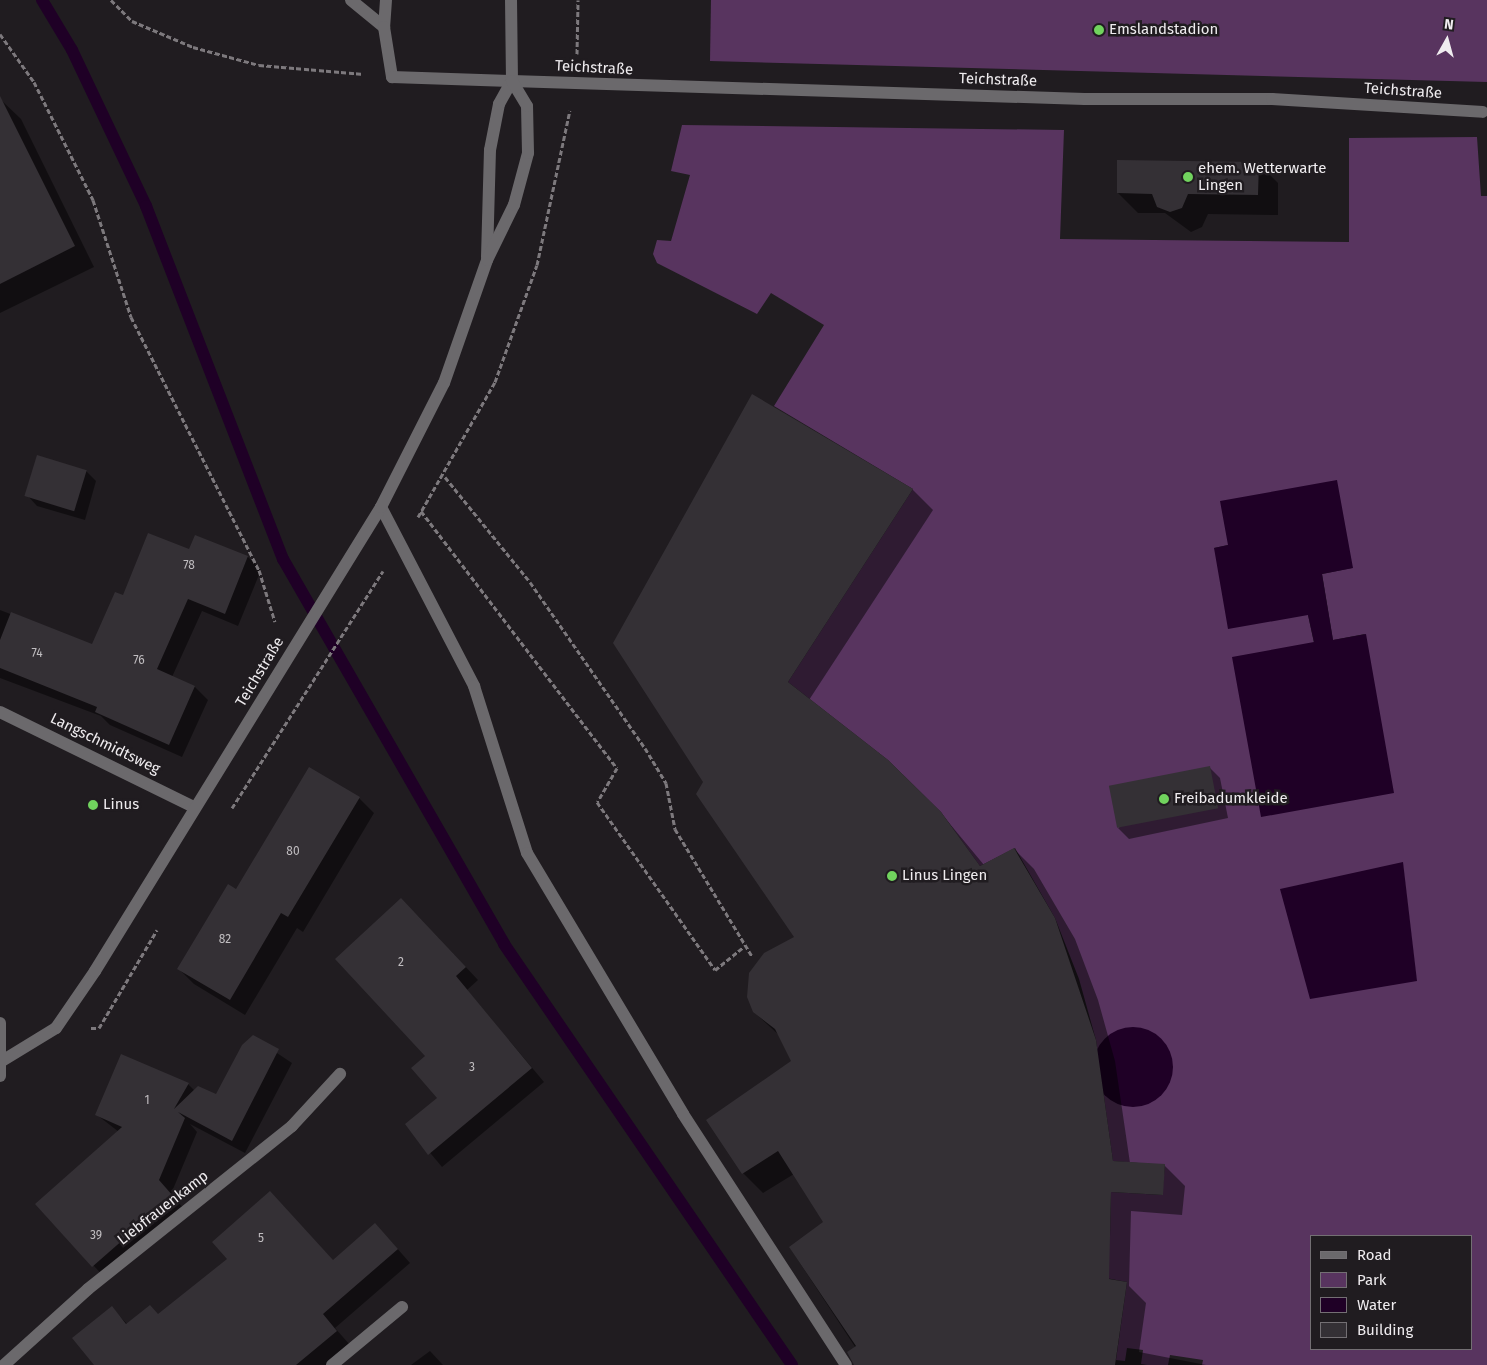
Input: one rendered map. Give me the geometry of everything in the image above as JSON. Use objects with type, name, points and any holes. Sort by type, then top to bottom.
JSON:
[{"type":"street","points":[[351,0],[384,27]]},
{"type":"street","points":[[386,0],[384,27],[392,77],[512,81]]},
{"type":"street","name":"Teichstraße","points":[[487,260],[490,150],[499,104],[512,81],[512,0]]},
{"type":"street","name":"Teichstraße","points":[[512,81],[1085,99],[1272,99],[1483,112]]},
{"type":"street","name":"Teichstraße","points":[[2,1061],[56,1028],[95,971],[286,656],[300,638],[381,507],[444,384],[487,260],[514,205],[528,153],[528,106],[512,81]]},
{"type":"street","points":[[381,507],[474,686],[527,853],[683,1114],[846,1365]]},
{"type":"street","name":"Langschmidtsweg","points":[[0,712],[194,807]]},
{"type":"street","points":[[0,1023],[2,1061],[0,1076]]},
{"type":"street","name":"Liebfrauenkamp","points":[[4,1365],[88,1289],[292,1126],[340,1074]]},
{"type":"street","points":[[332,1365],[402,1307]]},
{"type":"path","points":[[111,0],[132,21],[193,47],[259,65],[392,77]]},
{"type":"path","points":[[0,34],[34,82],[93,200],[131,317],[258,570],[286,656]]},
{"type":"path","points":[[445,476],[530,582],[645,748],[666,783],[676,829],[752,956]]},
{"type":"path","points":[[421,511],[617,768],[597,802],[714,970],[745,946]]},
{"type":"green space","name":"Emslandstadion","points":[[711,0],[1487,0],[1487,82],[710,61]]},
{"type":"green space","points":[[682,125],[1064,130],[1060,239],[1349,242],[1349,138],[1477,137],[1481,196],[1487,196],[1487,1365],[1202,1365],[1203,1360],[1170,1355],[1168,1365],[1147,1365],[1141,1364],[1143,1350],[1127,1348],[1125,1361],[1116,1360],[1127,1282],[1090,1275],[1091,1236],[1110,1237],[1111,1192],[1162,1195],[1165,1165],[1113,1161],[1096,1040],[1079,979],[1055,918],[1015,848],[980,866],[941,812],[888,760],[788,682],[913,489],[774,406],[824,325],[771,293],[757,314],[657,263],[653,254],[657,240],[671,241],[690,175],[671,171]],"holes":[[[1228,545],[1352,568],[1322,574],[1333,640],[1365,634],[1261,816],[1314,643],[1308,615],[1214,548]]]},
{"type":"water","points":[[1337,480],[1353,568],[1322,574],[1333,640],[1366,634],[1394,793],[1261,817],[1232,657],[1314,642],[1308,615],[1228,629],[1214,548],[1228,545],[1220,501]]},
{"type":"water","points":[[1403,862],[1417,981],[1310,999],[1280,889]]},
{"type":"water","points":[[1133,1027],[1148,1030],[1161,1039],[1170,1052],[1173,1067],[1170,1082],[1161,1095],[1148,1104],[1133,1107],[1118,1104],[1105,1095],[1096,1082],[1093,1067],[1096,1052],[1105,1039],[1118,1030]]},
{"type":"building","points":[[0,96],[75,246],[0,284]]},
{"type":"building","name":"ehem. Wetterwarte Lingen","points":[[1117,160],[1259,162],[1258,195],[1188,194],[1182,208],[1170,212],[1157,207],[1152,194],[1117,193]]},
{"type":"building","name":"Linus Lingen","points":[[752,394],[913,489],[788,682],[888,760],[941,812],[980,866],[1014,848],[1055,918],[1096,1040],[1113,1161],[1165,1164],[1163,1195],[1111,1192],[1109,1279],[1127,1282],[1115,1365],[854,1365],[847,1352],[856,1346],[789,1247],[823,1222],[778,1151],[742,1174],[706,1120],[791,1061],[775,1029],[753,1012],[747,997],[749,973],[764,953],[794,937],[696,794],[703,782],[613,643]]},
{"type":"building","points":[[37,455],[87,470],[74,511],[24,496]]},
{"type":"building","points":[[148,533],[189,549],[195,535],[248,556],[225,614],[188,599],[157,669],[195,686],[169,745],[95,712],[97,707],[0,668],[0,640],[11,612],[92,644],[115,592],[123,595]]},
{"type":"building","name":"Freibadumkleide","points":[[1210,766],[1218,808],[1117,828],[1109,786]]},
{"type":"building","points":[[309,767],[360,797],[288,917],[281,913],[230,1000],[177,969],[228,884],[236,889]]},
{"type":"building","points":[[401,898],[466,967],[456,976],[532,1068],[428,1155],[405,1124],[437,1098],[411,1068],[425,1056],[335,959]]},
{"type":"building","points":[[253,1035],[279,1049],[232,1141],[178,1112],[185,1118],[159,1180],[173,1196],[92,1267],[35,1204],[122,1127],[95,1115],[121,1054],[189,1083],[174,1109],[198,1086],[216,1094],[242,1045]]},
{"type":"building","points":[[270,1191],[333,1260],[375,1223],[398,1249],[323,1314],[337,1331],[296,1365],[94,1365],[72,1338],[112,1306],[126,1324],[150,1305],[158,1314],[227,1259],[212,1242]]},
{"type":"waterway","points":[[42,0],[72,50],[146,206],[283,559],[504,944],[792,1365]]},
{"type":"place","name":"Emslandstadion","points":[[1099,30]]},
{"type":"place","name":"ehem. Wetterwarte Lingen","points":[[1188,177]]},
{"type":"place","name":"Freibadumkleide","points":[[1164,799]]},
{"type":"place","name":"Linus","points":[[93,805]]},
{"type":"place","name":"Linus Lingen","points":[[892,876]]}]
